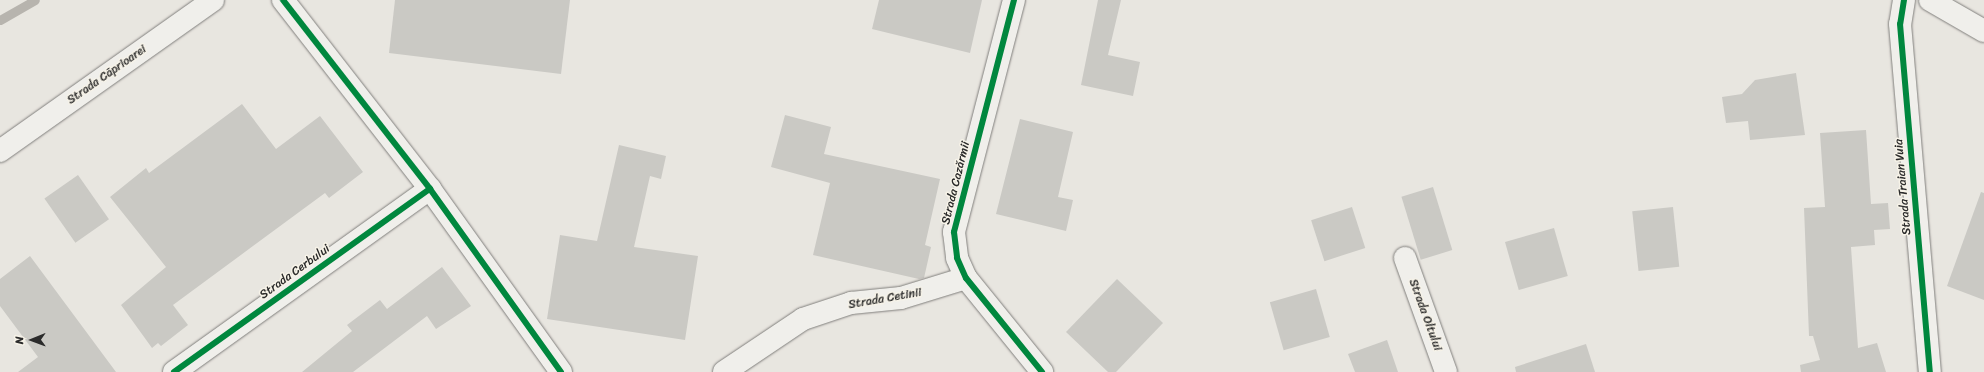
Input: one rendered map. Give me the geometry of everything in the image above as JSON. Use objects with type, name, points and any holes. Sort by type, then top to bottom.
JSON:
[{"type":"street","name":"Strada Căprioarei","points":[[0,151],[213,0]]},
{"type":"street","points":[[283,0],[430,190],[561,372]]},
{"type":"street","name":"Strada Cazărmii","points":[[1014,0],[954,232],[957,258],[966,278],[1042,372]]},
{"type":"street","name":"Strada Traian Vuia","points":[[1904,0],[1900,24],[1930,372]]},
{"type":"street","points":[[1930,0],[1984,31]]},
{"type":"street","name":"Strada Cerbului","points":[[174,372],[430,190]]},
{"type":"street","name":"Strada Oltului","points":[[1405,258],[1446,372]]},
{"type":"street","name":"Strada Cetinii","points":[[724,372],[803,319],[851,303],[901,298],[934,290],[966,278]]},
{"type":"building","points":[[395,0],[570,0],[561,74],[389,53]]},
{"type":"building","points":[[879,0],[982,0],[970,53],[872,29]]},
{"type":"building","points":[[1098,0],[1121,0],[1108,55],[1140,62],[1133,96],[1081,85]]},
{"type":"building","points":[[1796,73],[1805,135],[1750,140],[1748,121],[1726,123],[1722,97],[1742,94],[1755,80]]},
{"type":"building","points":[[242,104],[276,149],[320,116],[363,172],[329,198],[325,193],[173,305],[188,325],[161,346],[158,343],[152,348],[121,305],[166,267],[110,197],[146,168],[149,173]]},
{"type":"building","points":[[785,115],[831,127],[824,154],[940,179],[925,245],[931,247],[924,278],[919,279],[813,255],[830,183],[771,167]]},
{"type":"building","points":[[1020,119],[1073,132],[1058,197],[1073,200],[1066,231],[996,214]]},
{"type":"building","points":[[1866,130],[1871,204],[1888,203],[1890,229],[1874,230],[1875,245],[1851,247],[1858,348],[1877,343],[1886,372],[1801,372],[1800,365],[1820,360],[1813,336],[1809,336],[1804,208],[1825,207],[1820,133]]},
{"type":"building","points":[[619,145],[666,156],[661,179],[650,176],[634,247],[698,256],[685,340],[547,319],[560,235],[597,241]]},
{"type":"building","points":[[78,175],[109,219],[75,243],[44,199]]},
{"type":"building","points":[[1433,187],[1452,250],[1421,260],[1401,197]]},
{"type":"building","points":[[1981,192],[1984,193],[1984,300],[1947,286]]},
{"type":"building","points":[[1352,207],[1365,248],[1324,261],[1311,220]]},
{"type":"building","points":[[1673,207],[1679,267],[1638,271],[1632,211]]},
{"type":"building","points":[[1554,228],[1568,276],[1519,290],[1505,242]]},
{"type":"building","points":[[30,256],[116,372],[18,372],[38,357],[0,306],[0,279]]},
{"type":"building","points":[[442,267],[471,306],[436,329],[427,316],[353,372],[302,372],[352,331],[347,325],[380,300],[387,309]]},
{"type":"building","points":[[1117,279],[1163,323],[1116,372],[1108,372],[1066,332]]},
{"type":"building","points":[[1316,289],[1330,337],[1284,350],[1270,302]]},
{"type":"building","points":[[1387,340],[1398,372],[1355,372],[1348,354]]},
{"type":"building","points":[[1586,344],[1595,372],[1516,372],[1515,367]]},
{"type":"waterway","points":[[0,20],[35,0]]},
{"type":"cycle path","points":[[283,0],[430,189],[561,372]]},
{"type":"cycle path","points":[[1014,0],[954,232],[957,258],[966,278],[1042,372]]},
{"type":"cycle path","points":[[1904,0],[1900,24],[1930,372]]},
{"type":"cycle path","points":[[174,372],[430,189]]}]
